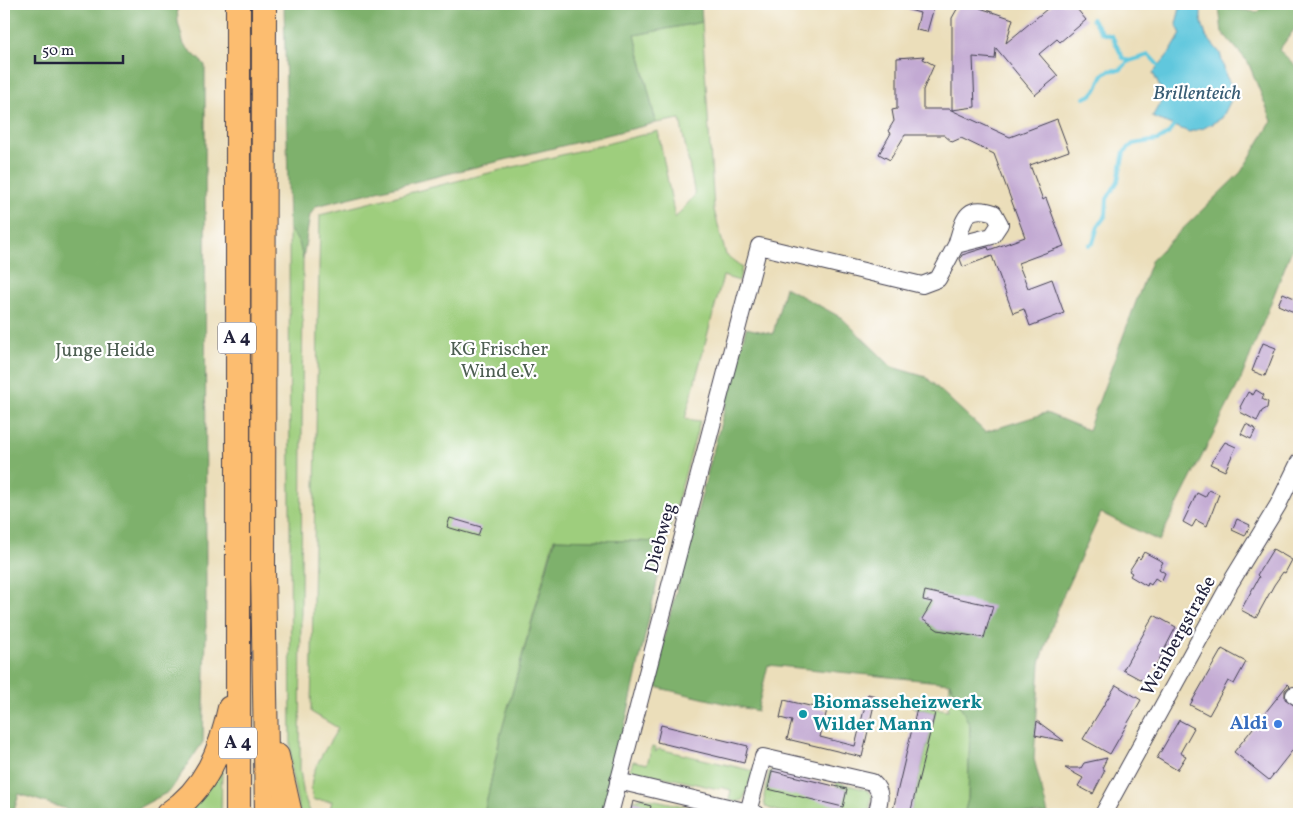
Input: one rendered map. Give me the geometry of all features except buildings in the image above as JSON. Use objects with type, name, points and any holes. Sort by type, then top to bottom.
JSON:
[{"type":"highway","name":"A 4","points":[[238,4],[238,814]]},
{"type":"highway","name":"A 4","points":[[264,4],[263,570],[266,690],[266,814]]},
{"type":"highway","points":[[168,814],[197,790],[208,773],[228,718],[238,672]]},
{"type":"highway","points":[[266,690],[282,784],[290,814]]},
{"type":"street","name":"Diebweg","points":[[610,814],[750,306],[751,274],[759,246],[922,285],[938,279],[956,245]]},
{"type":"street","name":"Weinbergstraße","points":[[1104,814],[1231,582],[1292,478],[1299,462]]},
{"type":"street","points":[[618,781],[753,813],[763,757],[872,782],[878,788],[880,798],[876,814]]},
{"type":"green space","name":"Junge Heide","points":[[4,4],[177,4],[178,22],[184,45],[205,65],[206,637],[203,742],[170,791],[127,814],[82,814],[19,794],[13,814],[4,814]]},
{"type":"green space","points":[[284,4],[701,4],[702,22],[635,35],[656,123],[316,206],[310,215],[303,259],[299,242],[289,229]]},
{"type":"green space","points":[[1266,4],[1299,4],[1299,23],[1279,50],[1299,69],[1299,239],[1290,254],[1241,379],[1159,541],[1101,513],[1061,600],[1040,663],[1034,759],[1048,814],[964,814],[968,799],[970,726],[950,683],[768,665],[757,711],[651,686],[746,328],[773,334],[785,287],[842,318],[892,367],[926,377],[985,432],[1046,413],[1088,430],[1152,259],[1241,172],[1272,121],[1248,62],[1222,32],[1219,7],[1257,12]]},
{"type":"green space","name":"KG Frischer Wind e.V.","points":[[702,22],[714,210],[726,255],[742,267],[739,281],[723,276],[685,419],[700,421],[666,542],[554,539],[501,733],[484,814],[329,814],[332,801],[313,800],[311,790],[318,762],[338,728],[311,712],[320,215],[658,131],[675,218],[695,195],[680,119],[656,123],[635,35]]},
{"type":"green space","points":[[289,229],[299,242],[303,259],[300,770],[304,796],[311,814],[300,814],[291,771]]},
{"type":"green space","points":[[555,539],[666,542],[605,814],[484,814],[501,733]]},
{"type":"green space","points":[[950,683],[970,726],[968,799],[964,814],[910,814],[935,713],[913,707],[915,697],[932,699],[931,708],[948,710]]},
{"type":"green space","points":[[652,747],[656,748],[655,752],[659,749],[754,771],[743,800],[737,802],[729,800],[731,790],[720,787],[719,789],[646,773],[644,780],[632,776],[630,770],[633,761],[647,764]]},
{"type":"green space","points":[[222,762],[221,814],[180,814]]},
{"type":"green space","points":[[775,768],[779,769],[778,773],[772,771],[768,789],[847,789],[836,786],[837,782],[867,790],[872,795],[869,814],[799,814],[773,810],[765,806],[764,796],[769,772]]},
{"type":"green space","points":[[642,797],[697,809],[695,814],[653,814],[654,807],[633,801]]},
{"type":"water","name":"Brillenteich","points":[[1181,4],[1201,4],[1201,19],[1206,36],[1220,53],[1226,76],[1231,85],[1231,100],[1222,118],[1204,128],[1189,132],[1152,117],[1164,96],[1153,73],[1171,51],[1181,34],[1176,24]]},
{"type":"waterway","points":[[1092,19],[1102,33],[1112,36],[1123,58],[1129,61],[1149,55],[1159,66]]},
{"type":"waterway","points":[[1084,98],[1096,90],[1105,72],[1120,70],[1129,61]]},
{"type":"waterway","points":[[1089,245],[1093,243],[1098,226],[1106,215],[1107,199],[1118,181],[1124,152],[1133,144],[1158,140],[1168,134],[1174,126]]},
{"type":"place","name":"Biomasseheizwerk Wilder Mann","points":[[803,714]]},
{"type":"place","name":"Aldi","points":[[1278,724]]}]
